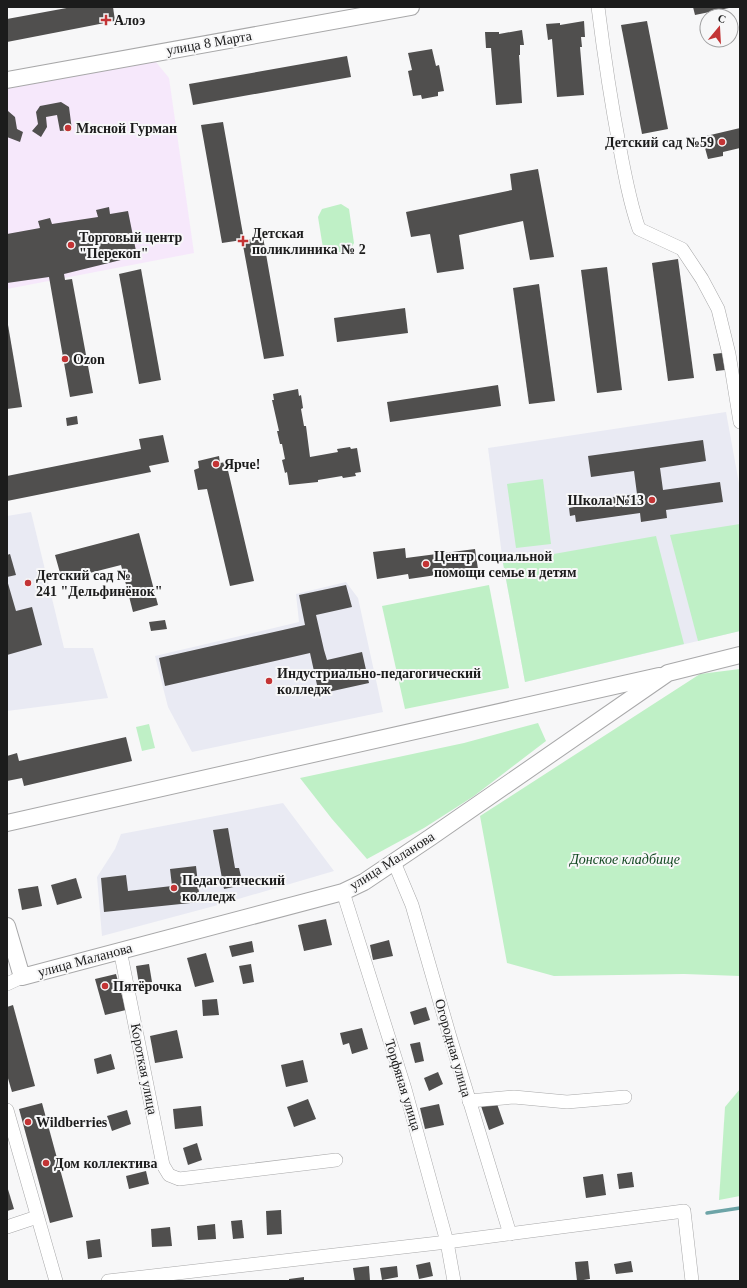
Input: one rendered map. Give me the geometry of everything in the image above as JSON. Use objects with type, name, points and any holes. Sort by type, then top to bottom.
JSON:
[{"type":"street","name":"улица 8 Марта","points":[[7,80],[411,7]]},
{"type":"street","points":[[598,7],[617,134],[630,205],[639,230],[682,249],[702,279],[718,309],[729,354],[740,422]]},
{"type":"street","name":"улица Маланова","points":[[7,823],[668,673],[740,655]]},
{"type":"street","name":"улица Маланова","points":[[7,984],[22,976],[343,892],[364,882],[394,862],[599,723],[668,673]]},
{"type":"street","name":"Огородная улица","points":[[394,862],[412,905],[469,1101],[510,1234]]},
{"type":"street","name":"Торфяная улица","points":[[343,892],[405,1089],[448,1242],[454,1281]]},
{"type":"street","points":[[7,926],[22,976]]},
{"type":"street","name":"Короткая улица","points":[[120,950],[163,1165],[169,1175],[179,1179],[336,1160]]},
{"type":"street","points":[[469,1101],[514,1097],[568,1102],[625,1097]]},
{"type":"street","points":[[7,1110],[56,1281]]},
{"type":"street","points":[[108,1281],[448,1242],[684,1211],[692,1281]]},
{"type":"street","points":[[7,1227],[37,1217]]},
{"type":"shaded area","points":[[151,56],[169,78],[194,253],[7,289],[7,83]]},
{"type":"shaded area","points":[[726,412],[740,489],[740,631],[525,682],[503,563],[488,448]]},
{"type":"shaded area","name":"Детский сад № 241 \"Дельфинёнок\"","points":[[31,512],[64,648],[93,648],[108,698],[7,711],[7,516]]},
{"type":"shaded area","name":"Индустриально-педагогический колледж","points":[[346,582],[358,598],[383,712],[192,752],[168,707],[155,656],[299,622],[296,594]]},
{"type":"shaded area","points":[[283,803],[334,871],[218,905],[102,936],[97,877],[115,849],[121,834]]},
{"type":"green space","points":[[341,204],[349,209],[354,243],[350,251],[330,253],[323,248],[318,217],[322,209]]},
{"type":"green space","points":[[543,479],[551,544],[516,548],[507,484]]},
{"type":"green space","points":[[740,524],[740,631],[698,641],[670,535]]},
{"type":"green space","points":[[656,536],[684,644],[525,682],[503,563]]},
{"type":"green space","points":[[489,585],[509,688],[405,709],[382,606]]},
{"type":"green space","name":"Донское кладбище","points":[[740,669],[740,976],[684,974],[554,976],[507,963],[480,816],[700,674]]},
{"type":"green space","points":[[538,723],[546,741],[474,796],[424,828],[367,859],[332,819],[300,778],[464,743]]},
{"type":"green space","points":[[149,724],[155,748],[142,751],[136,727]]},
{"type":"green space","points":[[740,1089],[740,1196],[719,1200],[725,1107]]},
{"type":"building","points":[[72,7],[113,7],[115,21],[7,42],[7,19]]},
{"type":"building","points":[[693,7],[729,7],[699,8],[699,14],[695,15]]},
{"type":"building","points":[[584,21],[585,37],[581,37],[582,47],[580,47],[584,95],[557,97],[552,39],[548,40],[546,24],[560,23],[560,25]]},
{"type":"building","points":[[647,21],[668,129],[642,134],[621,25]]},
{"type":"building","points":[[522,30],[524,45],[520,45],[519,55],[522,103],[496,105],[491,48],[486,48],[485,32],[499,32],[499,34]]},
{"type":"building","points":[[432,49],[436,66],[439,65],[444,91],[438,92],[438,96],[422,99],[421,95],[413,96],[408,71],[412,70],[408,53]]},
{"type":"building","points":[[347,56],[351,77],[193,105],[189,84]]},
{"type":"building","points":[[61,102],[69,107],[72,130],[60,131],[57,115],[46,117],[47,127],[41,137],[32,131],[38,124],[36,112],[40,106]]},
{"type":"building","points":[[8,111],[15,117],[17,129],[23,132],[20,142],[7,137]]},
{"type":"building","points":[[223,122],[244,240],[263,237],[284,356],[264,359],[242,240],[222,243],[201,125]]},
{"type":"building","name":"Детский сад №59","points":[[740,128],[740,148],[723,152],[723,156],[708,159],[702,137]]},
{"type":"building","points":[[538,169],[554,257],[530,260],[523,221],[459,235],[464,269],[437,273],[430,234],[411,237],[406,212],[512,190],[510,174]]},
{"type":"building","name":"Торговый центр \"Перекоп\"","points":[[109,207],[110,214],[128,211],[137,256],[64,274],[65,280],[72,279],[93,393],[70,397],[49,277],[7,283],[7,234],[40,228],[38,221],[50,218],[52,224],[98,217],[96,210]]},
{"type":"building","points":[[678,259],[694,378],[668,381],[652,263]]},
{"type":"building","points":[[607,267],[622,390],[597,393],[581,270]]},
{"type":"building","points":[[141,269],[161,380],[139,384],[119,274]]},
{"type":"building","points":[[539,284],[555,401],[529,404],[513,288]]},
{"type":"building","points":[[405,308],[408,333],[337,342],[334,318]]},
{"type":"building","points":[[7,319],[22,407],[7,409]]},
{"type":"building","points":[[722,353],[725,370],[716,371],[713,354]]},
{"type":"building","points":[[498,385],[501,406],[390,422],[387,402]]},
{"type":"building","points":[[298,389],[299,396],[301,395],[303,408],[301,409],[304,426],[306,426],[310,457],[338,452],[337,449],[350,447],[351,449],[357,448],[361,472],[355,473],[356,476],[343,478],[342,476],[318,480],[318,482],[289,485],[287,472],[285,473],[282,460],[285,459],[282,444],[280,444],[277,431],[279,431],[272,400],[274,400],[273,394]]},
{"type":"building","points":[[77,416],[78,424],[67,426],[66,418]]},
{"type":"building","points":[[163,435],[169,462],[149,466],[151,472],[7,501],[7,476],[141,449],[139,439]]},
{"type":"building","points":[[703,440],[706,461],[660,468],[663,490],[720,482],[723,502],[666,510],[667,518],[641,522],[640,513],[576,522],[575,515],[570,516],[569,508],[574,507],[574,502],[637,494],[634,471],[591,477],[588,456]]},
{"type":"building","points":[[219,456],[220,463],[226,462],[254,581],[230,586],[207,489],[198,490],[194,470],[199,468],[198,461]]},
{"type":"building","points":[[139,533],[158,605],[133,612],[121,565],[62,580],[55,555]]},
{"type":"building","name":"Центр социальной помощи семье и детям","points":[[405,548],[406,558],[475,549],[478,569],[409,579],[408,574],[377,579],[373,552]]},
{"type":"building","points":[[10,554],[16,575],[7,577],[7,555]]},
{"type":"building","points":[[7,580],[16,611],[32,607],[42,645],[7,655]]},
{"type":"building","points":[[346,585],[352,607],[316,615],[324,650],[327,660],[362,652],[369,683],[319,694],[310,653],[165,686],[159,658],[305,625],[299,595]]},
{"type":"building","points":[[165,620],[167,629],[151,631],[149,622]]},
{"type":"building","points":[[126,737],[132,761],[24,786],[22,778],[7,781],[7,756],[17,753],[19,761]]},
{"type":"building","points":[[228,828],[235,868],[239,868],[243,885],[224,889],[213,830]]},
{"type":"building","name":"Педагогический колледж","points":[[196,866],[200,902],[104,912],[101,878],[126,875],[128,891],[172,886],[170,869]]},
{"type":"building","points":[[76,878],[82,898],[57,905],[51,885]]},
{"type":"building","points":[[38,886],[42,906],[22,910],[18,889]]},
{"type":"building","points":[[326,919],[332,945],[304,951],[298,925]]},
{"type":"building","points":[[389,940],[393,956],[373,960],[370,945]]},
{"type":"building","points":[[252,941],[254,952],[232,957],[229,946]]},
{"type":"building","points":[[206,953],[214,982],[195,987],[187,958]]},
{"type":"building","points":[[149,964],[152,982],[139,984],[136,966]]},
{"type":"building","points":[[251,964],[254,982],[243,984],[239,966]]},
{"type":"building","points":[[116,974],[126,1010],[105,1015],[95,979]]},
{"type":"building","points":[[217,999],[219,1015],[203,1016],[202,1000]]},
{"type":"building","points":[[13,1005],[35,1086],[12,1092],[7,1075],[7,1007]]},
{"type":"building","points":[[426,1007],[430,1020],[414,1025],[410,1012]]},
{"type":"building","points":[[362,1028],[368,1049],[352,1054],[349,1043],[343,1045],[340,1033]]},
{"type":"building","points":[[177,1030],[183,1058],[155,1063],[150,1036]]},
{"type":"building","points":[[420,1042],[424,1061],[415,1063],[410,1044]]},
{"type":"building","points":[[111,1054],[115,1069],[97,1074],[94,1059]]},
{"type":"building","points":[[303,1060],[308,1082],[286,1087],[281,1065]]},
{"type":"building","points":[[438,1072],[443,1084],[429,1091],[424,1078]]},
{"type":"building","points":[[308,1099],[316,1119],[294,1127],[287,1107]]},
{"type":"building","points":[[496,1101],[504,1124],[489,1130],[481,1106]]},
{"type":"building","name":"Дом коллектива","points":[[42,1103],[73,1217],[50,1223],[19,1109]]},
{"type":"building","points":[[439,1104],[444,1125],[425,1129],[420,1108]]},
{"type":"building","points":[[201,1106],[203,1126],[175,1129],[173,1109]]},
{"type":"building","points":[[127,1110],[131,1124],[112,1131],[107,1116]]},
{"type":"building","points":[[197,1143],[202,1160],[188,1165],[183,1148]]},
{"type":"building","points":[[146,1171],[149,1184],[129,1189],[126,1176]]},
{"type":"building","points":[[632,1172],[634,1187],[619,1189],[617,1174]]},
{"type":"building","points":[[603,1174],[606,1195],[586,1198],[583,1177]]},
{"type":"building","points":[[7,1186],[14,1209],[7,1211]]},
{"type":"building","points":[[281,1210],[282,1234],[267,1235],[266,1211]]},
{"type":"building","points":[[242,1220],[244,1238],[233,1239],[231,1221]]},
{"type":"building","points":[[215,1224],[216,1239],[198,1240],[197,1226]]},
{"type":"building","points":[[170,1227],[172,1246],[152,1247],[151,1229]]},
{"type":"building","points":[[100,1239],[102,1257],[88,1259],[86,1241]]},
{"type":"building","points":[[588,1261],[590,1279],[577,1281],[575,1262]]},
{"type":"building","points":[[631,1261],[633,1272],[616,1274],[614,1264]]},
{"type":"building","points":[[430,1262],[433,1276],[419,1279],[416,1265]]},
{"type":"building","points":[[369,1266],[370,1281],[355,1281],[353,1268]]},
{"type":"building","points":[[397,1266],[398,1277],[382,1280],[380,1268]]},
{"type":"building","points":[[304,1277],[304,1281],[289,1281],[289,1279]]},
{"type":"waterway","points":[[707,1213],[740,1208]]},
{"type":"place","name":"Алоэ","points":[[106,20]]},
{"type":"place","name":"Мясной Гурман","points":[[68,128]]},
{"type":"place","name":"Детский сад №59","points":[[722,142]]},
{"type":"place","name":"Детская поликлиника № 2","points":[[243,241]]},
{"type":"place","name":"Торговый центр \"Перекоп\"","points":[[71,245]]},
{"type":"place","name":"Ozon","points":[[65,359]]},
{"type":"place","name":"Ярче!","points":[[216,464]]},
{"type":"place","name":"Школа №13","points":[[652,500]]},
{"type":"place","name":"Центр социальной помощи семье и детям","points":[[426,564]]},
{"type":"place","name":"Детский сад № 241 \"Дельфинёнок\"","points":[[28,583]]},
{"type":"place","name":"Индустриально-педагогический колледж","points":[[269,681]]},
{"type":"place","name":"Педагогический колледж","points":[[174,888]]},
{"type":"place","name":"Пятёрочка","points":[[105,986]]},
{"type":"place","name":"Wildberries","points":[[28,1122]]},
{"type":"place","name":"Дом коллектива","points":[[46,1163]]}]
